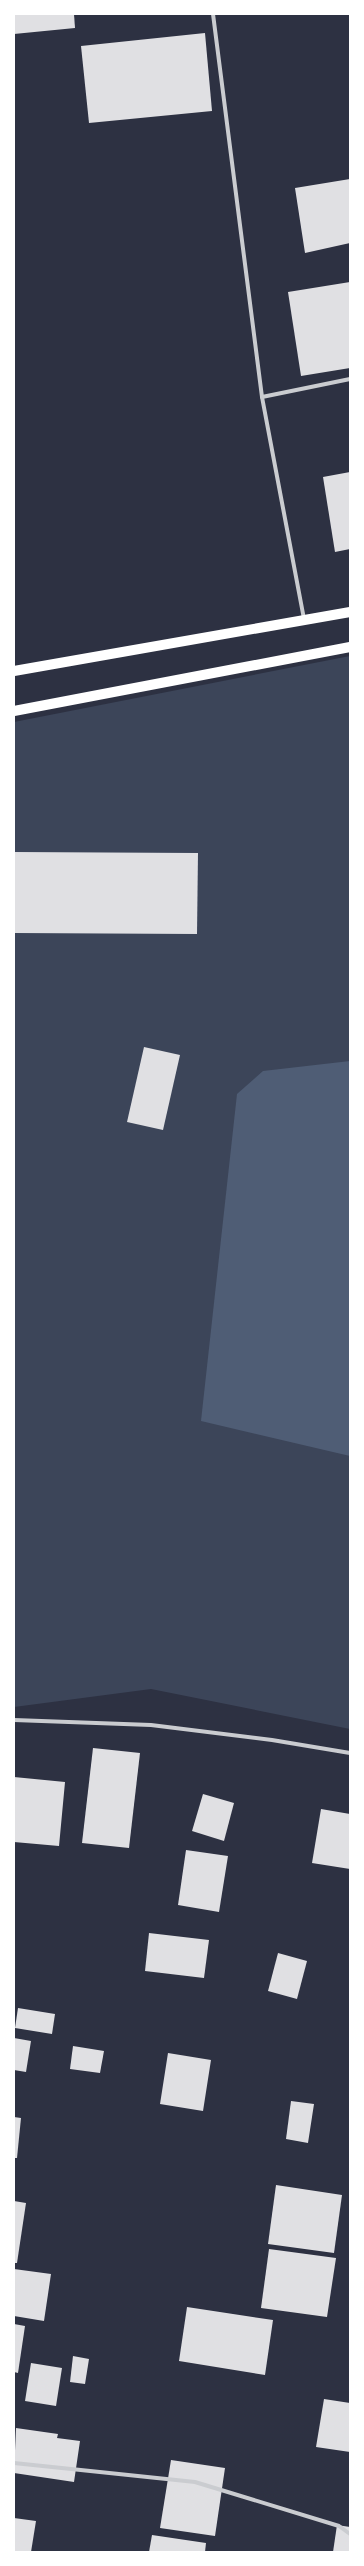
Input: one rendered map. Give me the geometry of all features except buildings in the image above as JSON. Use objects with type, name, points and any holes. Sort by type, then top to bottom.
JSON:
[{"type":"main road","points":[[14,671],[350,612]]},
{"type":"main road","points":[[14,711],[350,646]]},
{"type":"street","points":[[213,14],[262,397],[304,620]]},
{"type":"street","points":[[262,397],[350,379]]},
{"type":"street","points":[[14,1720],[151,1725],[272,1740],[350,1753]]},
{"type":"street","points":[[14,2463],[195,2482],[339,2526],[350,2534]]},
{"type":"shaded area","points":[[350,656],[350,1729],[151,1689],[14,1707],[14,722]]},
{"type":"shaded area","points":[[350,1061],[350,1456],[201,1421],[237,1094],[263,1071]]}]
